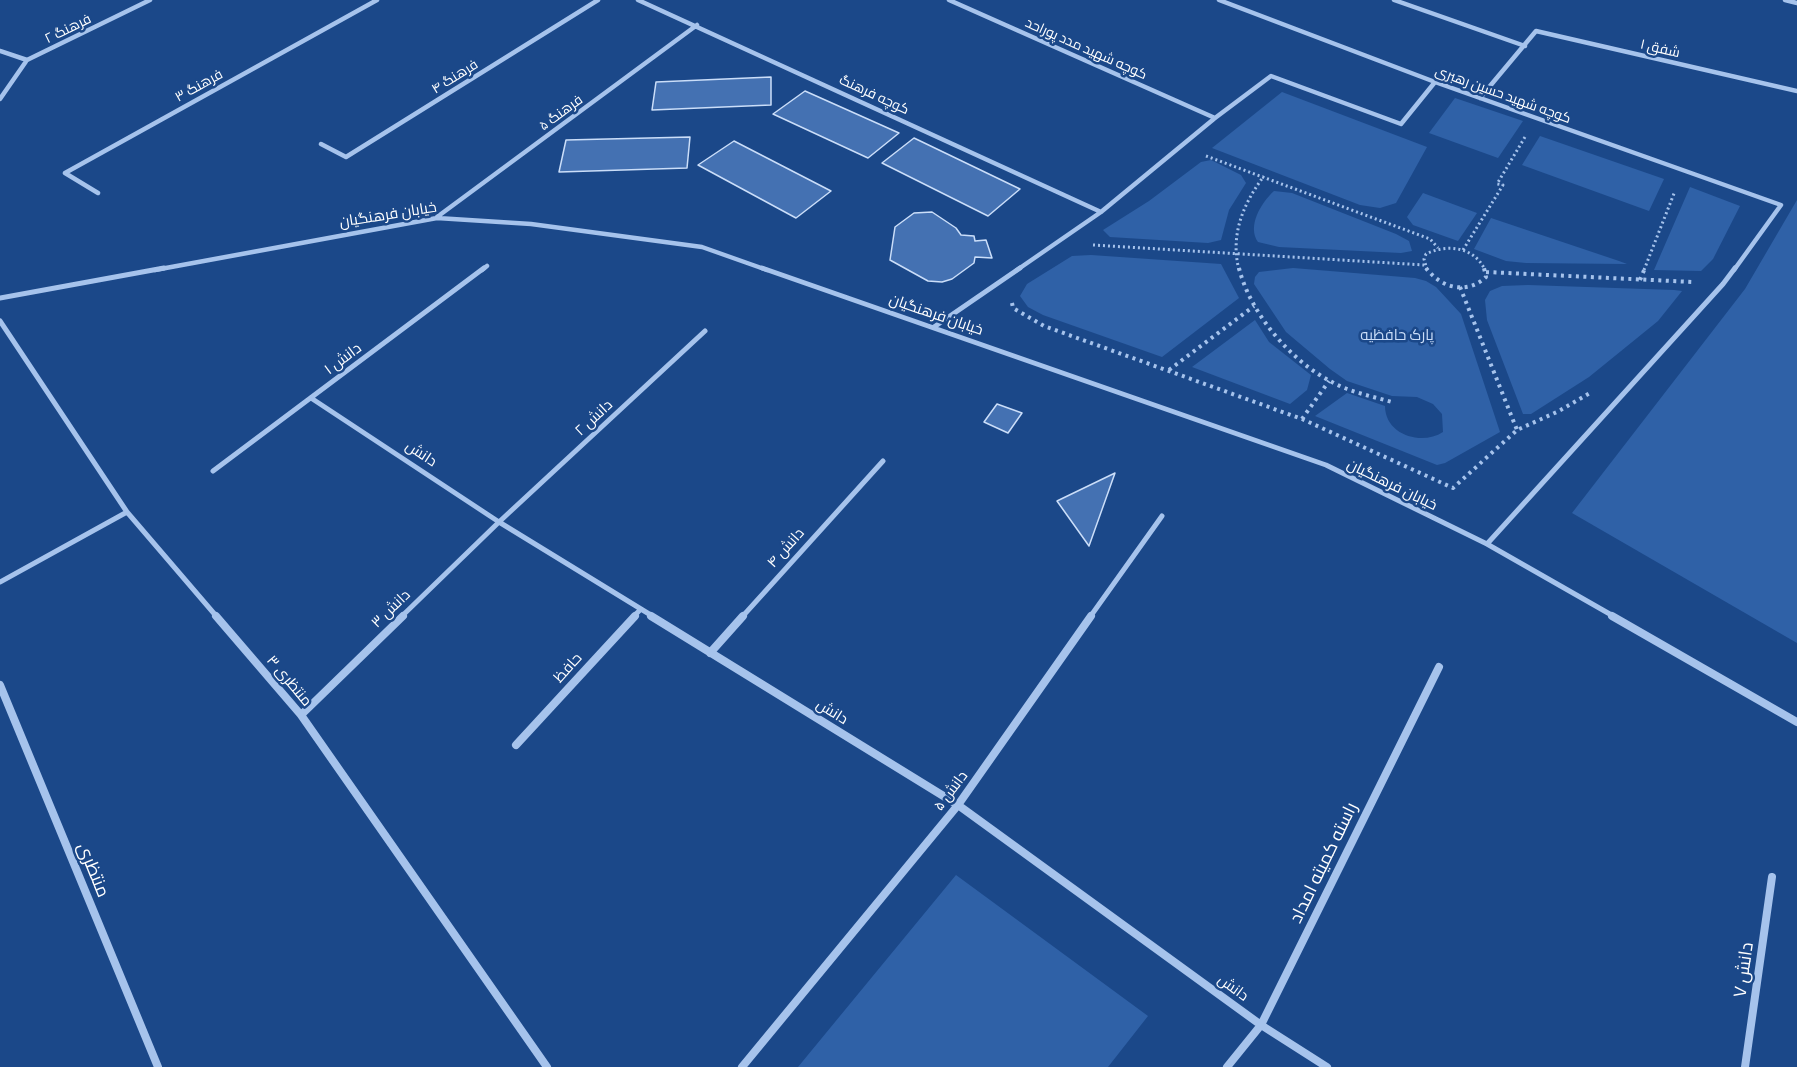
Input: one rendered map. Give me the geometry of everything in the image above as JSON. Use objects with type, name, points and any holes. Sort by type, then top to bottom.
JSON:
[{"type":"street","name":"فرهنگ ۲","points":[[27,60],[150,0]]},
{"type":"street","name":"فرهنگ ۳","points":[[98,193],[65,173],[377,0]]},
{"type":"street","name":"فرهنگ ۴","points":[[321,144],[346,157],[598,0]]},
{"type":"street","name":"کوچه فرهنگ","points":[[638,0],[697,25],[1101,212]]},
{"type":"street","name":"کوچه شهید مدد پوراحد","points":[[949,0],[1215,118]]},
{"type":"street","name":"کوچه شهید حسین رهبری","points":[[1220,0],[1435,82],[1781,205],[1724,284],[1487,544]]},
{"type":"street","points":[[1394,0],[1525,46],[1480,98]]},
{"type":"street","points":[[1785,0],[1797,3]]},
{"type":"street","name":"فرهنگ ۵","points":[[436,218],[697,25]]},
{"type":"street","name":"شفق ۱","points":[[1525,46],[1536,31],[1797,91]]},
{"type":"street","points":[[0,51],[27,60],[0,99]]},
{"type":"street","points":[[934,327],[1101,212],[1215,118],[1272,76],[1401,124],[1435,82]]},
{"type":"street","name":"خیابان فرهنگیان","points":[[0,298],[436,218],[531,224],[702,247],[1326,465],[1487,544],[1797,722]]},
{"type":"street","name":"دانش ۱","points":[[213,471],[487,266]]},
{"type":"street","name":"منتظری ۳","points":[[0,321],[127,512],[301,715],[547,1067]]},
{"type":"street","name":"دانش ۲","points":[[499,522],[705,331]]},
{"type":"street","name":"دانش","points":[[311,398],[499,522],[958,805],[1261,1025],[1327,1067]]},
{"type":"street","name":"دانش ۴","points":[[710,652],[883,461]]},
{"type":"street","points":[[0,582],[127,512]]},
{"type":"street","name":"دانش ۵","points":[[742,1067],[958,805],[1161,516]]},
{"type":"street","name":"دانش ۳","points":[[301,715],[499,522]]},
{"type":"street","name":"حافظ","points":[[516,745],[640,610]]},
{"type":"street","name":"راسته کمیته امداد","points":[[1227,1067],[1261,1025],[1438,667]]},
{"type":"street","name":"منتظری","points":[[0,685],[158,1067]]},
{"type":"street","name":"دانش ۷","points":[[1745,1067],[1772,877]]},
{"type":"path","points":[[1463,250],[1503,185],[1497,184],[1536,118]]},
{"type":"path","points":[[1198,159],[1209,155],[1430,239],[1438,248]]},
{"type":"path","points":[[1640,280],[1683,170]]},
{"type":"path","points":[[1264,176],[1242,213],[1236,238],[1235,254],[1254,306],[1272,332],[1329,381],[1392,402]]},
{"type":"path","points":[[1086,245],[1424,265]]},
{"type":"path","points":[[1438,248],[1463,250],[1479,259],[1486,272],[1486,277],[1477,286],[1450,286],[1433,277],[1424,265],[1426,254],[1438,248]]},
{"type":"path","points":[[1486,272],[1695,282],[1695,290]]},
{"type":"path","points":[[1460,287],[1517,430]]},
{"type":"path","points":[[1010,294],[1013,308],[1044,326],[1302,419],[1453,488],[1517,430],[1559,411],[1596,390]]},
{"type":"path","points":[[1168,370],[1254,306]]},
{"type":"path","points":[[1302,419],[1329,381]]},
{"type":"green space","points":[[1282,92],[1427,147],[1396,203],[1380,208],[1360,205],[1212,148]]},
{"type":"green space","points":[[1455,98],[1523,121],[1498,158],[1429,133]]},
{"type":"green space","points":[[1540,136],[1664,179],[1649,211],[1522,165]]},
{"type":"green space","points":[[1211,160],[1241,175],[1246,183],[1229,210],[1221,240],[1208,243],[1110,237],[1103,230],[1149,201],[1201,162]]},
{"type":"green space","points":[[1690,187],[1740,206],[1713,259],[1701,271],[1654,270]]},
{"type":"green space","points":[[1274,191],[1292,193],[1396,234],[1409,241],[1412,251],[1401,253],[1279,247],[1258,242],[1254,229],[1257,215],[1264,202]]},
{"type":"green space","points":[[1423,193],[1477,213],[1458,241],[1413,225],[1407,217]]},
{"type":"green space","points":[[1797,200],[1797,643],[1572,513],[1745,289]]},
{"type":"green space","points":[[1491,218],[1627,264],[1506,261],[1474,249]]},
{"type":"green space","points":[[1091,255],[1221,264],[1239,298],[1162,357],[1043,315],[1028,307],[1020,296],[1027,284],[1072,256]]},
{"type":"green space","name":"پارک حافظیه","points":[[1293,268],[1415,278],[1436,287],[1461,314],[1500,432],[1445,463],[1437,465],[1315,416],[1347,393],[1385,406],[1391,424],[1406,435],[1425,438],[1443,432],[1442,414],[1433,404],[1417,397],[1392,396],[1347,381],[1286,332],[1254,284],[1259,272]]},
{"type":"green space","points":[[1502,286],[1682,291],[1658,321],[1589,377],[1531,414],[1523,414],[1487,320],[1485,300],[1490,291]]},
{"type":"green space","points":[[1255,320],[1269,342],[1311,375],[1307,390],[1290,404],[1192,367]]},
{"type":"green space","points":[[956,875],[1148,1016],[1108,1067],[798,1067]]},
{"type":"building","points":[[771,77],[771,105],[652,110],[656,82]]},
{"type":"building","points":[[805,91],[899,133],[868,158],[773,114]]},
{"type":"building","points":[[690,137],[687,168],[559,172],[566,140]]},
{"type":"building","points":[[914,138],[1020,189],[988,216],[882,163]]},
{"type":"building","points":[[734,141],[831,191],[796,218],[698,165]]},
{"type":"building","points":[[932,212],[956,228],[961,235],[974,236],[975,241],[986,240],[992,258],[975,257],[974,263],[952,279],[942,282],[928,281],[890,260],[895,227],[914,213]]},
{"type":"building","points":[[997,404],[1022,413],[1008,433],[984,422]]},
{"type":"building","points":[[1115,473],[1089,546],[1057,501]]}]
